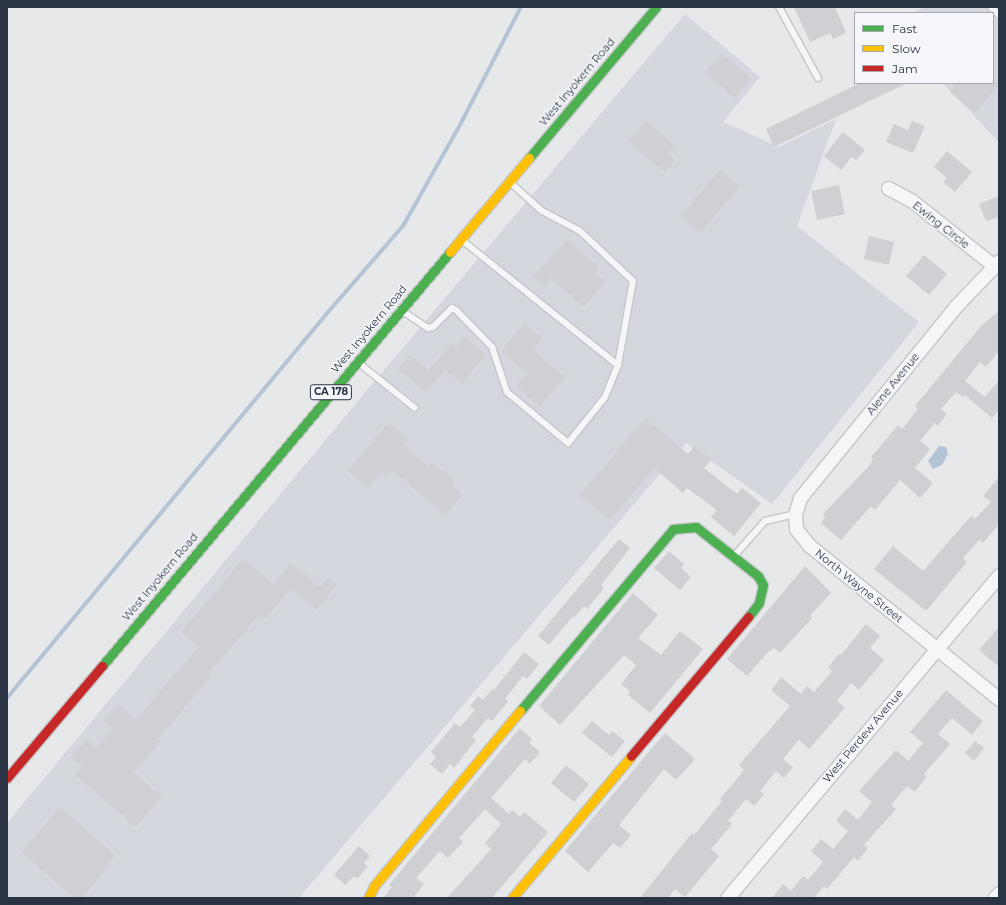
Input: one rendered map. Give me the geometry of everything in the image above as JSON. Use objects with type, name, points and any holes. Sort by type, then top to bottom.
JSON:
[{"type":"main road","name":"West Inyokern Road","points":[[7,778],[656,7]]},
{"type":"main road","points":[[368,898],[374,886],[673,529],[678,527],[696,527],[758,576],[763,585],[763,593],[759,603],[512,898]]},
{"type":"street","name":"Ewing Circle","points":[[888,188],[911,200],[996,263]]},
{"type":"street","name":"Alene Avenue","points":[[795,514],[800,498],[956,306],[996,263]]},
{"type":"street","name":"North Wayne Street","points":[[795,514],[796,530],[810,546],[999,699]]},
{"type":"street","name":"West Perdew Avenue","points":[[727,898],[999,575]]},
{"type":"street","points":[[994,898],[999,893]]},
{"type":"lane","points":[[779,7],[818,78]]},
{"type":"lane","points":[[991,7],[999,15]]},
{"type":"lane","points":[[401,309],[428,328],[438,323],[452,308],[456,310],[492,347],[507,392],[568,443],[605,397],[618,365],[633,281],[580,231],[542,211],[509,181]]},
{"type":"lane","points":[[460,239],[618,365]]},
{"type":"lane","points":[[357,362],[414,408]]},
{"type":"lane","points":[[734,556],[765,521],[795,514]]},
{"type":"shaded area","points":[[924,7],[999,7],[999,142],[944,84],[994,84],[994,12],[915,12]]},
{"type":"shaded area","points":[[685,14],[760,77],[723,122],[779,147],[836,119],[797,226],[919,322],[772,504],[686,443],[299,898],[7,898],[7,823],[363,395]]},
{"type":"water","points":[[939,446],[946,447],[948,454],[942,465],[933,469],[928,461]]},
{"type":"building","points":[[794,7],[835,7],[846,33],[833,39],[830,33],[810,42]]},
{"type":"building","points":[[722,54],[751,78],[735,98],[705,73]]},
{"type":"building","points":[[999,83],[975,113],[950,92],[956,84]]},
{"type":"building","points":[[858,84],[905,84],[774,147],[766,129]]},
{"type":"building","points":[[646,121],[675,146],[668,154],[675,160],[665,172],[628,142]]},
{"type":"building","points":[[912,121],[925,126],[913,153],[886,142],[894,124],[908,130]]},
{"type":"building","points":[[843,132],[865,150],[856,160],[852,157],[841,170],[824,156]]},
{"type":"building","points":[[947,151],[972,172],[955,192],[943,182],[947,178],[934,167]]},
{"type":"building","points":[[720,170],[740,187],[700,233],[680,216]]},
{"type":"building","points":[[839,185],[845,214],[817,220],[811,191]]},
{"type":"building","points":[[999,196],[999,217],[986,221],[979,204]]},
{"type":"building","points":[[869,236],[894,242],[889,265],[864,259]]},
{"type":"building","points":[[567,239],[600,268],[595,273],[606,282],[584,307],[551,278],[544,287],[533,277]]},
{"type":"building","points":[[924,255],[947,274],[929,295],[906,276]]},
{"type":"building","points":[[999,311],[999,351],[986,367],[980,362],[965,381],[985,397],[999,380],[999,410],[992,418],[965,395],[963,397],[956,392],[941,409],[947,414],[938,426],[935,423],[920,441],[930,449],[915,468],[933,483],[920,498],[900,480],[875,510],[871,506],[841,540],[821,523],[825,517],[823,514],[869,466],[873,459],[871,457],[898,425],[902,429],[918,409],[915,406],[982,325]]},
{"type":"building","points":[[524,323],[542,338],[533,350],[565,377],[540,407],[516,386],[527,373],[501,352]]},
{"type":"building","points":[[465,336],[486,355],[461,384],[445,370],[427,392],[398,369],[410,355],[429,370],[452,343],[456,347]]},
{"type":"building","points":[[645,418],[688,454],[695,446],[711,460],[704,468],[737,494],[742,488],[761,503],[734,536],[711,517],[717,510],[687,488],[683,493],[654,468],[610,520],[580,495]]},
{"type":"building","points":[[389,422],[409,440],[404,446],[428,466],[431,462],[455,481],[452,486],[462,495],[445,515],[392,470],[387,476],[382,472],[368,488],[348,471]]},
{"type":"building","points":[[999,477],[999,524],[983,543],[979,540],[963,558],[967,562],[926,611],[874,569],[893,546],[923,571],[971,516],[975,519],[991,502],[983,496]]},
{"type":"building","points":[[619,539],[630,548],[601,585],[604,588],[587,609],[584,606],[574,618],[573,616],[549,645],[538,636]]},
{"type":"building","points":[[669,551],[684,564],[681,568],[691,577],[680,590],[654,568]]},
{"type":"building","points":[[243,559],[273,584],[291,563],[320,587],[328,578],[337,585],[316,610],[291,589],[264,620],[259,615],[208,674],[211,676],[158,739],[161,741],[134,773],[162,797],[136,827],[75,775],[82,767],[71,758],[86,740],[96,749],[112,729],[103,721],[118,704],[136,720],[198,647],[181,632]]},
{"type":"building","points":[[805,566],[831,593],[810,616],[812,618],[780,653],[774,648],[768,652],[747,676],[727,659]]},
{"type":"building","points":[[633,593],[658,615],[638,638],[661,655],[680,631],[703,649],[650,713],[628,695],[630,691],[621,684],[636,665],[624,655],[560,725],[539,706]]},
{"type":"building","points":[[866,624],[880,636],[870,648],[884,660],[859,690],[851,683],[837,701],[845,708],[809,749],[799,740],[783,759],[793,767],[784,778],[776,771],[760,791],[764,794],[754,806],[746,799],[728,821],[732,824],[711,849],[719,856],[685,897],[675,889],[668,898],[640,898],[692,833],[694,835],[722,801],[720,799],[744,770],[739,765],[790,706],[771,690],[781,677],[801,694],[807,686],[814,692],[832,671],[828,667],[839,654],[841,655]]},
{"type":"building","points":[[999,627],[999,667],[979,650]]},
{"type":"building","points":[[524,652],[539,664],[527,679],[523,676],[505,699],[508,702],[492,721],[488,718],[472,737],[476,740],[454,768],[450,764],[442,774],[430,764],[436,757],[431,752],[455,723],[460,727],[475,710],[470,706],[478,696],[483,700],[492,689],[494,690]]},
{"type":"building","points":[[946,690],[983,721],[972,735],[952,718],[938,734],[950,744],[924,774],[927,777],[915,792],[907,786],[891,805],[896,809],[864,845],[868,848],[858,861],[854,857],[827,889],[824,886],[814,898],[772,898],[783,884],[791,891],[803,876],[808,880],[823,862],[811,851],[821,839],[833,849],[848,831],[836,821],[845,809],[858,820],[872,802],[859,791],[896,750],[908,761],[923,743],[910,732]]},
{"type":"building","points":[[592,721],[609,735],[612,731],[625,741],[612,757],[582,733]]},
{"type":"building","points":[[520,728],[532,739],[529,743],[540,752],[530,764],[525,759],[491,798],[509,814],[512,810],[520,817],[524,812],[548,832],[492,898],[447,898],[491,849],[485,843],[501,824],[485,809],[459,838],[463,842],[448,858],[440,851],[416,878],[424,884],[413,898],[383,898],[392,887],[389,885]]},
{"type":"building","points":[[665,733],[695,759],[676,780],[664,769],[619,825],[631,835],[620,848],[613,843],[588,872],[565,851]]},
{"type":"building","points":[[975,741],[984,748],[974,761],[965,753]]},
{"type":"building","points":[[566,765],[589,784],[574,802],[551,783]]},
{"type":"building","points":[[60,807],[115,855],[108,863],[110,865],[82,898],[74,898],[21,852]]},
{"type":"building","points":[[359,846],[370,856],[364,863],[368,866],[357,879],[354,876],[345,885],[334,875]]},
{"type":"waterway","points":[[7,698],[329,311],[403,226],[460,125],[521,7]]},
{"type":"traffic: fast","points":[[529,158],[656,7]]},
{"type":"traffic: fast","points":[[102,666],[450,252]]},
{"type":"traffic: fast","points":[[520,711],[673,529],[696,527],[758,576],[763,585],[759,603],[748,617]]},
{"type":"traffic: slow","points":[[450,252],[529,158]]},
{"type":"traffic: slow","points":[[368,898],[374,886],[520,711]]},
{"type":"traffic: slow","points":[[512,898],[631,756]]},
{"type":"traffic: jam","points":[[631,756],[748,617]]},
{"type":"traffic: jam","points":[[7,778],[102,666]]}]
